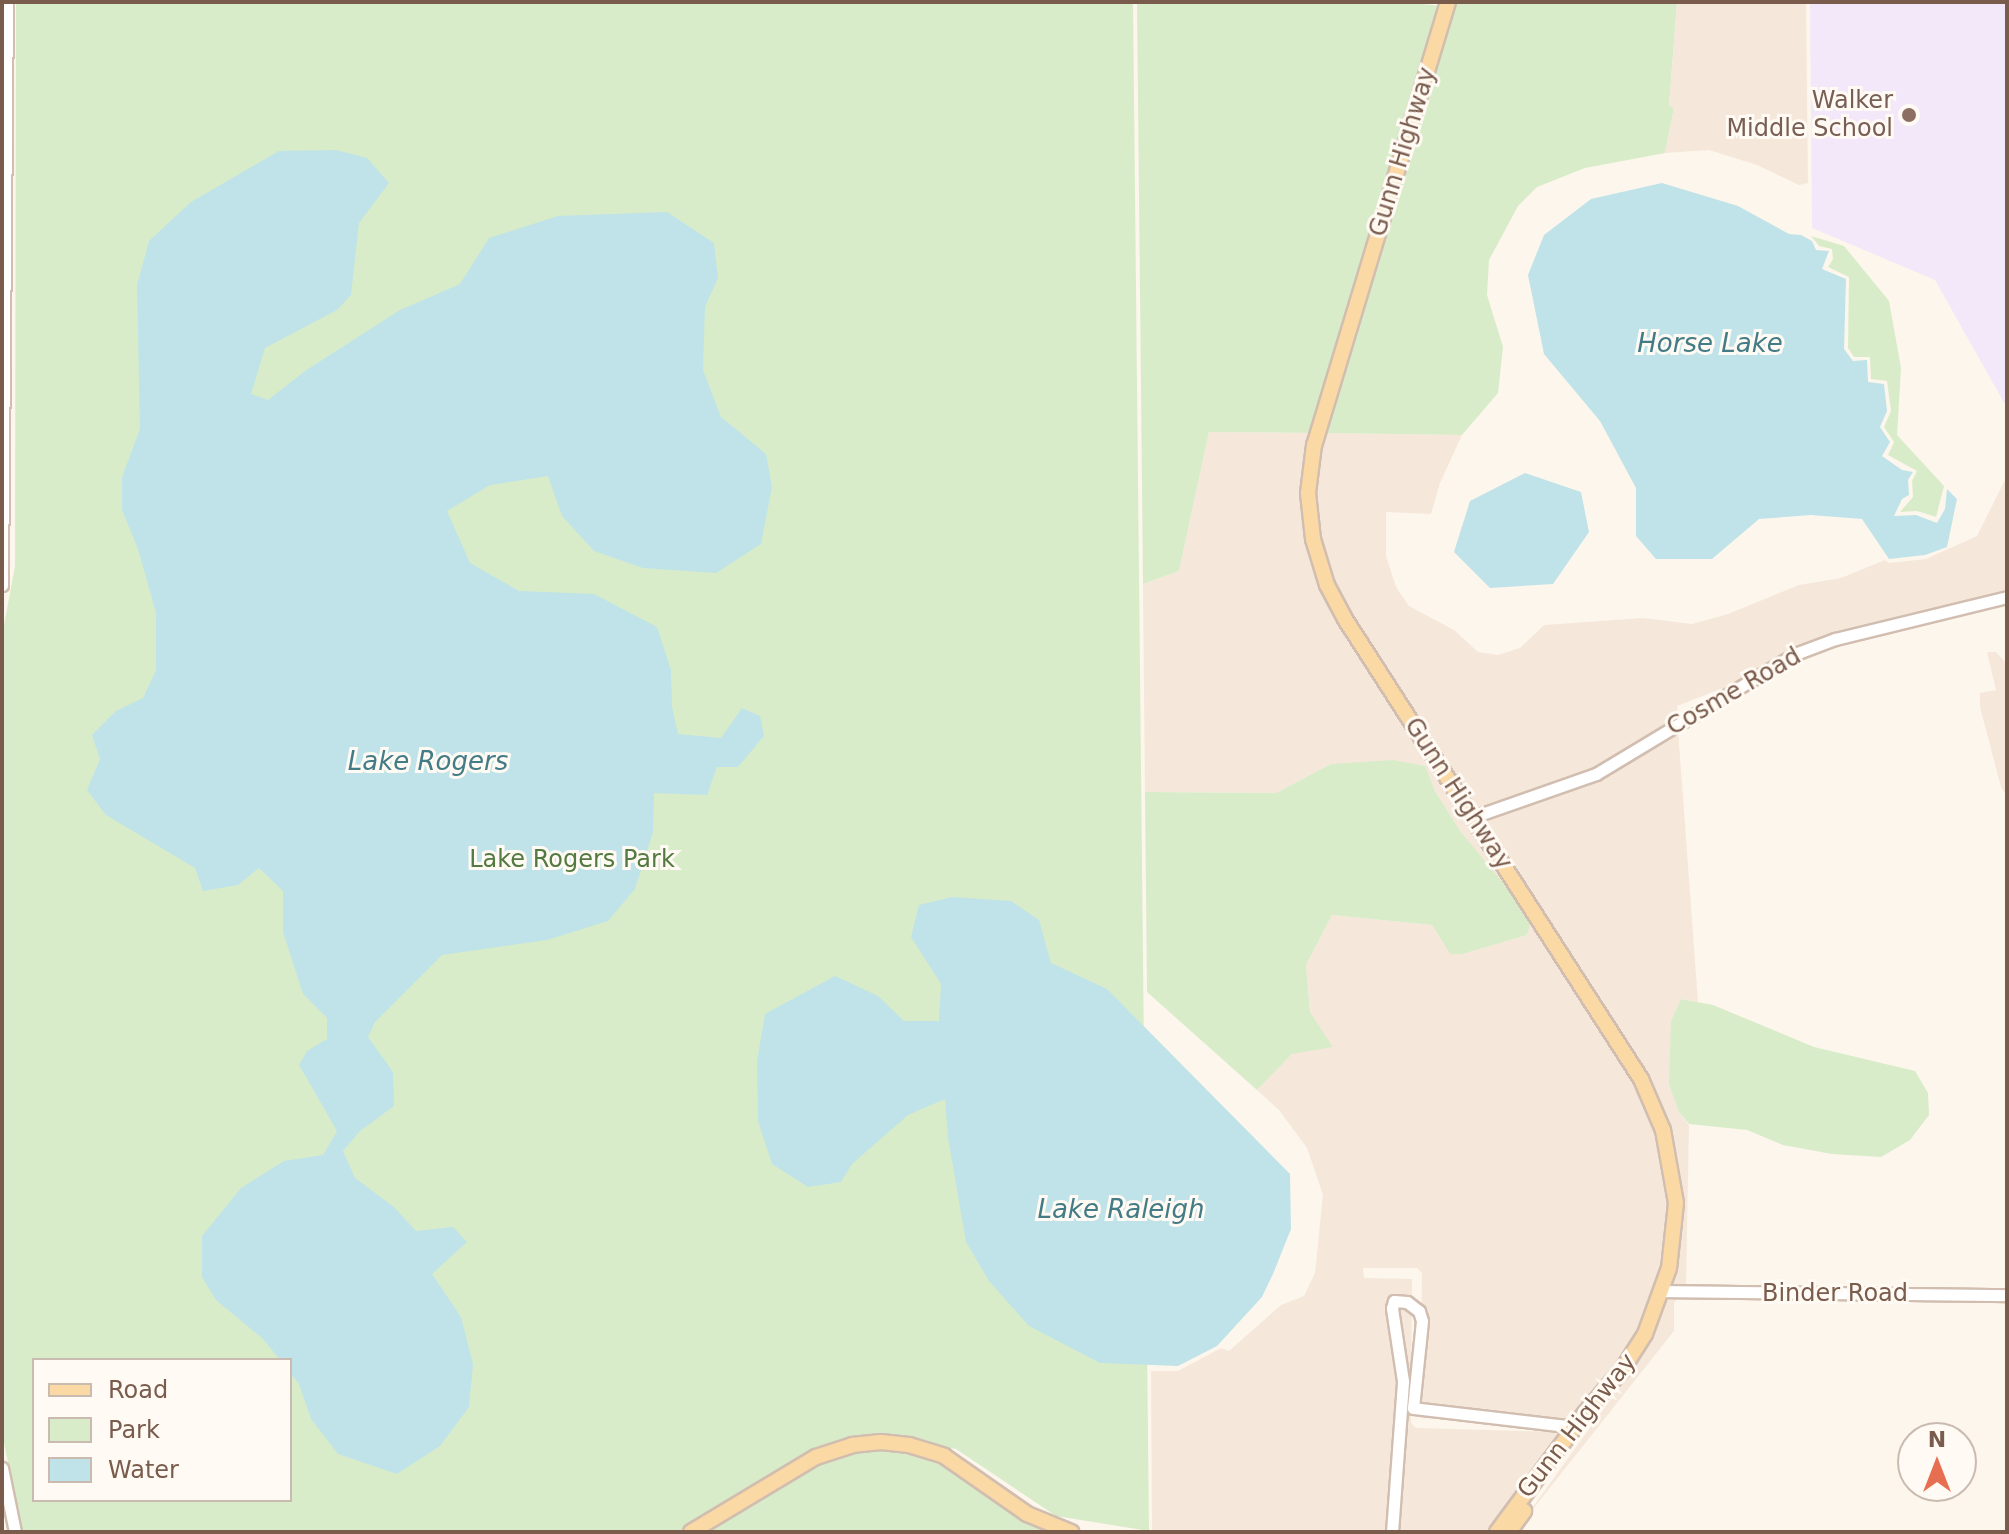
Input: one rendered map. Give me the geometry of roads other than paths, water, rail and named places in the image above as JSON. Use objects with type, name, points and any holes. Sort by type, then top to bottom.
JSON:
[{"type":"main road","name":"Gunn Highway","points":[[1448,2],[1317,437],[1308,493],[1315,548],[1332,597],[1633,1065],[1661,1121],[1673,1168],[1676,1203],[1674,1243],[1663,1291],[1645,1334],[1622,1370],[1574,1427],[1497,1532]]},
{"type":"main road","points":[[1509,1532],[1622,1370]]},
{"type":"main road","points":[[691,1532],[816,1457],[852,1445],[881,1442],[909,1445],[944,1456],[1027,1514],[1071,1532]]},
{"type":"street","points":[[2,585],[7,2]]},
{"type":"street","name":"Cosme Road","points":[[1473,817],[1596,774],[1795,654],[1835,639],[2007,597]]},
{"type":"street","name":"Binder Road","points":[[1663,1291],[2007,1295]]},
{"type":"street","points":[[1392,1532],[1403,1381],[1392,1308],[1394,1301],[1401,1300],[1419,1311],[1422,1321],[1413,1408],[1574,1427]]},
{"type":"street","points":[[2,1468],[12,1532]]},
{"type":"water","name":"Lake Rogers","points":[[336,150],[367,158],[389,183],[359,223],[351,295],[337,310],[265,348],[251,394],[268,400],[305,371],[400,310],[460,284],[489,238],[558,216],[667,212],[714,243],[718,278],[705,307],[703,370],[721,417],[766,454],[772,487],[761,544],[716,573],[643,568],[594,551],[562,516],[548,476],[490,485],[447,511],[470,563],[519,591],[594,594],[657,627],[671,670],[672,707],[678,734],[721,738],[742,708],[760,716],[764,736],[738,767],[717,767],[707,795],[654,793],[653,832],[635,889],[608,921],[547,940],[442,955],[375,1022],[368,1037],[393,1072],[394,1106],[360,1131],[343,1151],[355,1178],[394,1207],[416,1231],[453,1227],[467,1242],[432,1274],[461,1317],[473,1364],[469,1407],[440,1446],[397,1474],[338,1454],[311,1419],[299,1384],[292,1375],[292,1358],[278,1358],[263,1339],[216,1300],[202,1277],[202,1236],[241,1188],[284,1161],[323,1155],[337,1131],[299,1065],[307,1051],[327,1039],[327,1018],[303,994],[283,932],[283,891],[259,868],[238,885],[203,891],[195,868],[106,815],[87,790],[100,759],[92,735],[116,711],[143,698],[156,670],[156,613],[138,549],[122,510],[122,477],[140,429],[137,285],[149,241],[191,202],[279,151]]},
{"type":"water","name":"Horse Lake","points":[[1662,183],[1738,206],[1789,234],[1801,235],[1812,241],[1816,250],[1829,251],[1822,269],[1846,279],[1844,349],[1853,361],[1867,360],[1868,382],[1884,384],[1887,411],[1880,427],[1890,442],[1882,456],[1902,470],[1913,472],[1908,480],[1909,495],[1902,499],[1894,516],[1916,515],[1937,523],[1945,509],[1947,489],[1957,499],[1947,547],[1925,555],[1889,559],[1862,519],[1811,515],[1759,519],[1712,559],[1656,559],[1636,536],[1636,488],[1600,421],[1544,354],[1528,275],[1544,235],[1591,199]]},
{"type":"water","points":[[1525,473],[1581,492],[1589,532],[1553,584],[1490,588],[1454,552],[1470,501]]},
{"type":"water","name":"Lake Raleigh","points":[[952,897],[1011,901],[1039,920],[1051,963],[1107,989],[1290,1174],[1291,1229],[1273,1274],[1262,1297],[1217,1346],[1178,1366],[1100,1363],[1029,1326],[989,1281],[966,1242],[948,1138],[945,1099],[908,1115],[852,1164],[841,1182],[808,1187],[772,1164],[758,1121],[757,1061],[765,1014],[835,976],[878,996],[904,1021],[939,1021],[941,984],[911,937],[919,905]]},
{"type":"place","name":"Walker Middle School","points":[[1909,115]]},
{"type":"park label","name":"Lake Rogers Park","points":[[572,860]]}]
